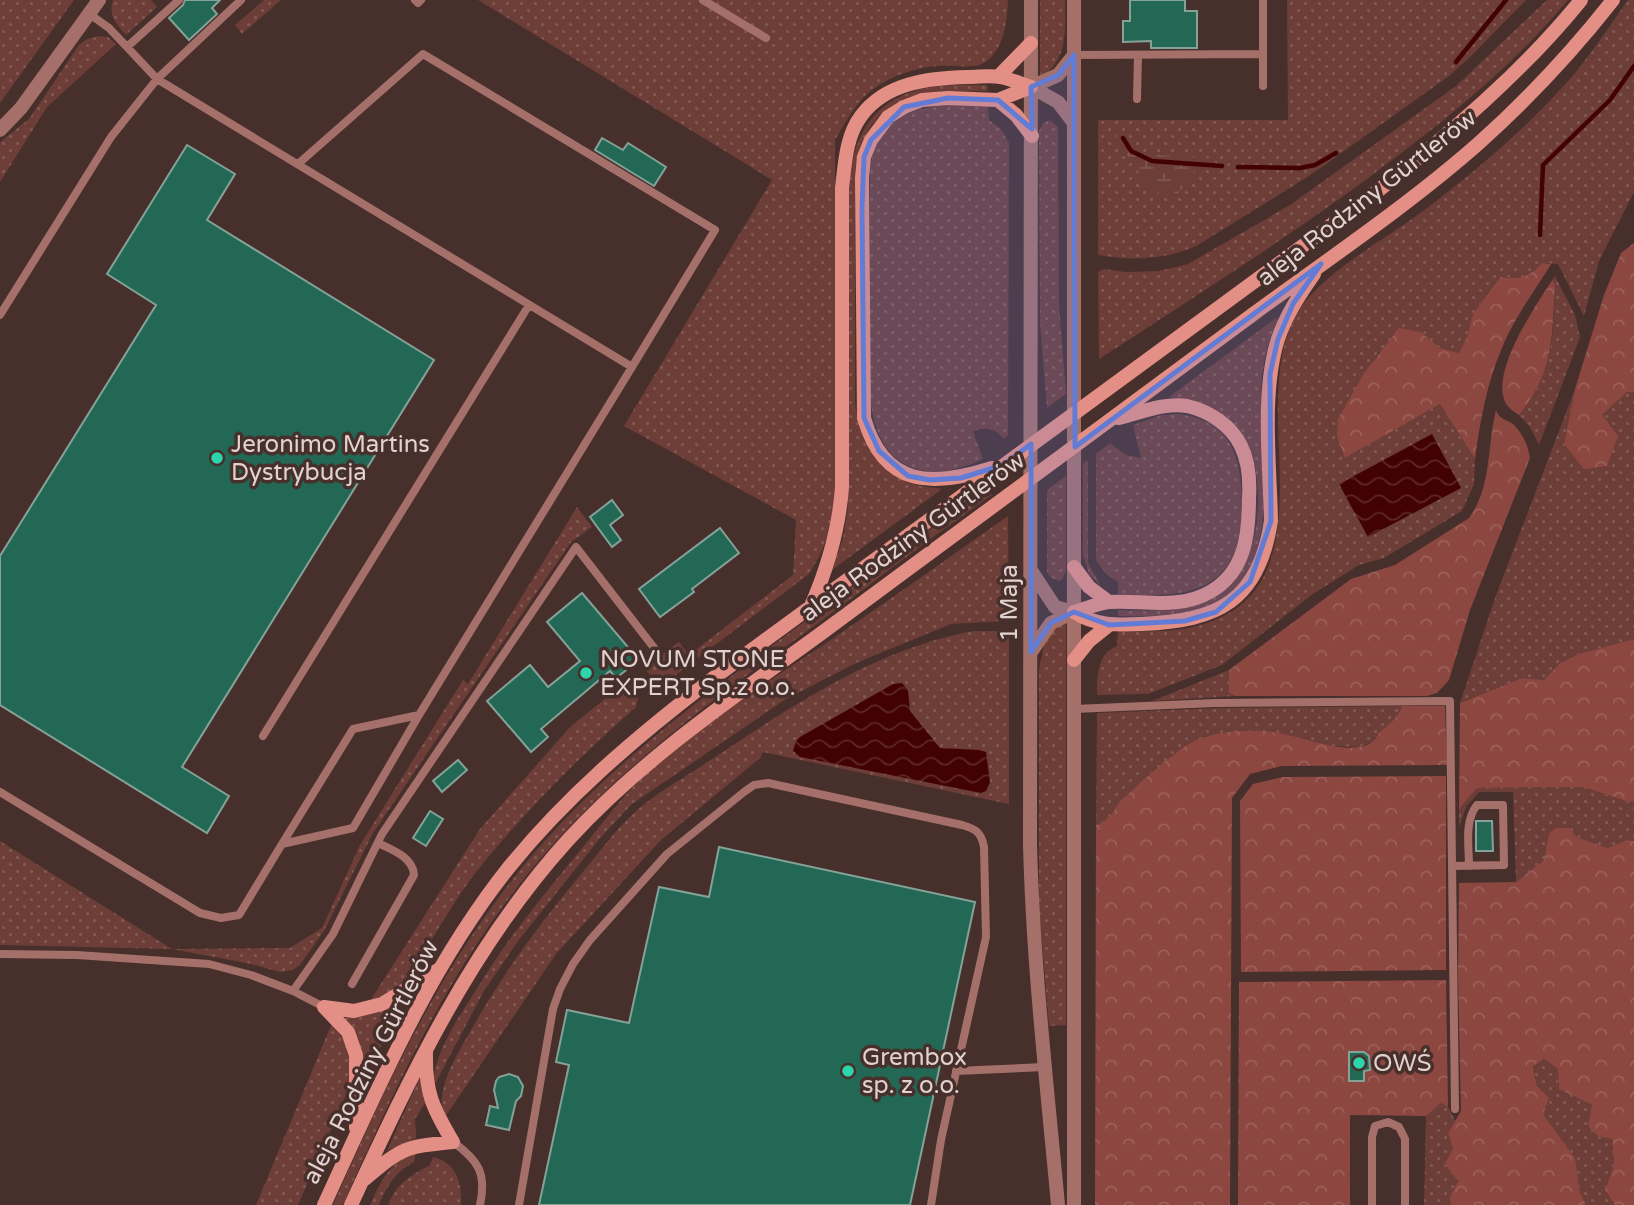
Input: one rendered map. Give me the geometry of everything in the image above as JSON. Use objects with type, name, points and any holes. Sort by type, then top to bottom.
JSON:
[{"type":"main road","name":"aleja Rodziny Gürtlerów","points":[[324,1205],[386,1071],[439,970],[511,866],[578,794],[663,717],[1369,197],[1454,129],[1522,65],[1581,0]]},
{"type":"main road","name":"aleja Rodziny Gürtlerów","points":[[351,1205],[426,1046],[466,976],[496,929],[566,843],[603,804],[652,759],[701,720],[1111,420],[1477,145],[1533,92],[1582,39],[1613,0]]},
{"type":"main road","points":[[998,77],[1031,43]]},
{"type":"main road","points":[[811,608],[827,569],[840,520],[842,188],[846,154],[852,134],[861,115],[877,100],[908,84],[940,78],[998,77],[1031,87]]},
{"type":"main road","points":[[1003,465],[961,478],[930,480],[908,476],[879,451],[867,431],[864,418],[862,178],[864,158],[871,140],[888,117],[904,107],[922,100],[948,98],[998,100],[1031,87]]},
{"type":"main road","points":[[998,100],[1016,115],[1032,136]]},
{"type":"main road","points":[[1074,612],[1087,620],[1109,625],[1185,621],[1216,612],[1250,582],[1267,545],[1271,521],[1270,374],[1278,339],[1293,304],[1321,264]]},
{"type":"main road","points":[[1074,612],[1109,602],[1166,603],[1189,600],[1209,593],[1236,567],[1245,548],[1250,485],[1247,464],[1241,445],[1217,418],[1185,406],[1170,405],[1111,420]]},
{"type":"main road","points":[[1074,567],[1089,587],[1109,602]]},
{"type":"main road","points":[[1074,660],[1089,641],[1109,625]]},
{"type":"main road","points":[[324,1007],[354,1011],[382,1004],[439,970]]},
{"type":"main road","points":[[324,1007],[348,1032],[356,1055],[356,1136]]},
{"type":"main road","points":[[361,1182],[391,1157],[410,1147],[453,1142],[432,1106],[427,1080],[426,1046]]},
{"type":"street","points":[[0,130],[21,108],[99,0]]},
{"type":"street","name":"1 Maja","points":[[1031,0],[1030,844],[1032,911],[1044,1067],[1058,1205]]},
{"type":"street","points":[[1074,0],[1074,1205]]},
{"type":"street","points":[[1031,87],[1058,75],[1074,55]]},
{"type":"street","points":[[1031,87],[1058,102],[1074,123]]},
{"type":"street","points":[[1032,571],[1055,607],[1074,612]]},
{"type":"street","points":[[1031,652],[1051,623],[1074,612]]},
{"type":"lane","points":[[127,47],[179,0]]},
{"type":"lane","points":[[0,315],[111,136],[158,79],[242,0]]},
{"type":"lane","points":[[415,0],[418,3],[421,0]]},
{"type":"lane","points":[[703,0],[766,38]]},
{"type":"lane","points":[[1263,0],[1263,86]]},
{"type":"lane","points":[[88,13],[109,28],[158,79],[632,367]]},
{"type":"lane","points":[[282,844],[353,828],[715,230],[423,54],[298,164]]},
{"type":"lane","points":[[1074,55],[1262,54]]},
{"type":"lane","points":[[1138,55],[1138,99]]},
{"type":"lane","points":[[263,736],[529,304]]},
{"type":"lane","points":[[293,991],[333,934],[378,843],[576,547],[658,653]]},
{"type":"lane","points":[[1074,709],[1215,703],[1450,701],[1455,1109]]},
{"type":"lane","points":[[0,792],[200,913],[221,918],[239,915],[353,729],[419,715]]},
{"type":"lane","points":[[519,1205],[553,1009],[573,964],[590,940],[667,854],[754,785],[768,783],[962,825],[975,829],[982,836],[985,858],[986,937],[941,1140],[931,1205]]},
{"type":"lane","points":[[1452,866],[1469,866],[1504,865],[1503,805],[1477,805],[1471,813],[1469,866]]},
{"type":"lane","points":[[352,984],[414,875],[409,860],[378,843]]},
{"type":"lane","points":[[0,954],[77,955],[208,964],[251,975],[293,991],[324,1007]]},
{"type":"lane","points":[[956,1071],[1044,1067]]},
{"type":"lane","points":[[1372,1205],[1372,1137],[1375,1126],[1388,1122],[1399,1127],[1405,1139],[1405,1205]]},
{"type":"lane","points":[[453,1142],[477,1162],[483,1179],[480,1205]]},
{"type":"highlighted area","points":[[1074,55],[1075,447],[1321,264],[1293,304],[1278,339],[1270,374],[1271,521],[1250,582],[1216,612],[1185,621],[1109,625],[1074,612],[1051,623],[1031,652],[1031,444],[1003,465],[961,478],[930,480],[908,476],[879,451],[864,418],[862,209],[864,157],[871,140],[904,107],[948,98],[998,100],[1032,129],[1031,87],[1058,75]]},
{"type":"green space","points":[[0,0],[74,0],[0,103]]},
{"type":"green space","points":[[113,0],[151,0],[157,7],[126,35],[112,15]]},
{"type":"green space","points":[[264,0],[281,0],[242,34],[235,25]]},
{"type":"green space","points":[[478,0],[1008,0],[1003,35],[991,58],[979,65],[931,67],[891,79],[873,89],[861,100],[835,140],[836,492],[828,535],[809,574],[669,680],[654,679],[644,668],[679,642],[689,655],[793,575],[796,520],[624,426],[772,180]]},
{"type":"green space","points":[[1040,0],[1065,0],[1065,22],[1061,53],[1049,70],[1040,77]]},
{"type":"green space","points":[[1287,0],[1526,0],[1449,76],[1309,176],[1198,245],[1174,254],[1149,258],[1098,255],[1098,120],[1288,120]]},
{"type":"green space","points":[[1547,0],[1568,0],[1521,51],[1443,121],[1296,229],[1099,359],[1098,272],[1104,269],[1126,272],[1159,271],[1188,264],[1290,205],[1456,86]]},
{"type":"green space","points":[[1628,0],[1634,0],[1634,192],[1599,261],[1584,316],[1558,264],[1542,263],[1523,277],[1500,277],[1473,314],[1467,337],[1459,353],[1440,348],[1421,332],[1378,353],[1338,419],[1345,458],[1440,404],[1475,459],[1474,484],[1462,511],[1384,558],[1359,565],[1313,594],[1222,665],[1148,694],[1097,695],[1100,666],[1105,654],[1117,646],[1118,631],[1178,630],[1197,626],[1229,613],[1252,594],[1267,570],[1275,542],[1279,512],[1280,367],[1289,331],[1305,302],[1337,271],[1431,205],[1524,126],[1575,73]]},
{"type":"green space","points":[[108,37],[116,44],[47,107],[0,182],[0,142],[29,119],[79,45],[87,39]]},
{"type":"green space","points":[[987,85],[988,91],[934,93],[893,106],[878,118],[866,135],[858,159],[855,190],[855,401],[860,427],[870,451],[887,470],[910,483],[942,489],[832,570],[843,538],[848,507],[849,179],[853,157],[869,122],[895,99],[932,87]]},
{"type":"green space","points":[[988,106],[989,120],[1000,128],[1009,143],[1008,435],[1004,439],[990,429],[973,431],[983,459],[940,471],[921,470],[905,465],[892,454],[881,439],[874,420],[870,396],[870,168],[881,137],[900,118],[926,108]]},
{"type":"green space","points":[[1050,120],[1058,127],[1059,305],[1066,394],[1047,408],[1040,323],[1039,131],[1043,123]]},
{"type":"green space","points":[[1119,133],[1141,154],[1221,159],[1222,164],[1221,167],[1197,168],[1177,195],[1164,195],[1152,191],[1117,141]]},
{"type":"green space","points":[[1634,243],[1634,392],[1627,392],[1602,415],[1618,436],[1607,466],[1584,469],[1564,444],[1575,389],[1604,295],[1621,253]]},
{"type":"green space","points":[[1542,263],[1551,264],[1512,326],[1492,374],[1475,459],[1440,404],[1345,458],[1337,436],[1338,419],[1364,373],[1399,328],[1421,332],[1440,348],[1459,353],[1467,337],[1473,314],[1500,277],[1523,277]]},
{"type":"green space","points":[[1555,276],[1575,315],[1580,337],[1539,445],[1530,427],[1519,415],[1539,384],[1549,355]]},
{"type":"green space","points":[[1553,279],[1555,287],[1549,355],[1539,384],[1519,415],[1506,404],[1502,391],[1504,375],[1517,340]]},
{"type":"green space","points":[[1278,319],[1264,361],[1262,376],[1263,513],[1258,546],[1246,575],[1225,598],[1193,612],[1165,616],[1118,616],[1118,610],[1169,610],[1206,602],[1233,582],[1245,562],[1258,515],[1255,465],[1247,444],[1236,426],[1221,413],[1169,397]]},
{"type":"green space","points":[[1575,389],[1564,444],[1627,392],[1634,392],[1634,639],[1581,653],[1560,663],[1544,680],[1522,678],[1460,703],[1495,598]]},
{"type":"green space","points":[[1496,410],[1499,416],[1520,432],[1530,458],[1470,610],[1449,680],[1437,693],[1427,696],[1235,696],[1229,693],[1229,670],[1351,579],[1395,565],[1469,518],[1482,493]]},
{"type":"green space","points":[[1178,414],[1210,424],[1222,433],[1236,456],[1242,504],[1237,543],[1223,572],[1196,589],[1146,596],[1118,594],[1118,582],[1106,574],[1096,560],[1096,454],[1110,443],[1126,455],[1141,458],[1133,425],[1161,415]]},
{"type":"green space","points":[[1088,460],[1088,563],[1101,586],[1089,574],[1083,555],[1083,464]]},
{"type":"green space","points":[[1066,476],[1066,571],[1062,580],[1058,581],[1047,572],[1047,490]]},
{"type":"green space","points":[[991,484],[992,495],[699,711],[660,743],[586,810],[551,846],[519,885],[466,960],[400,1081],[343,1205],[333,1205],[408,1044],[452,967],[502,893],[560,824],[623,764],[690,708]]},
{"type":"green space","points":[[577,507],[592,527],[571,542],[373,833],[324,931],[300,965],[293,970],[280,972],[172,949],[290,948],[322,928],[360,845],[463,680],[468,684]]},
{"type":"green space","points":[[1008,516],[1009,621],[951,624],[856,663],[786,699],[632,804],[601,837],[518,941],[484,991],[436,1082],[433,1083],[445,1042],[494,962],[541,898],[633,787],[678,747],[726,711]]},
{"type":"green space","points":[[1066,622],[1066,1025],[1049,1026],[1039,906],[1039,669],[1045,641],[1060,623]]},
{"type":"green space","points":[[974,631],[1009,631],[1009,804],[763,752],[760,758],[661,840],[556,954],[445,1117],[442,1095],[445,1083],[456,1057],[486,1005],[511,965],[553,909],[634,813],[661,792],[836,682],[903,651]]},
{"type":"green space","points":[[1634,639],[1634,801],[1629,802],[1583,787],[1477,788],[1459,809],[1460,703],[1522,678],[1544,680],[1560,663],[1581,653]]},
{"type":"green space","points":[[1229,670],[1229,693],[1235,696],[1152,701]]},
{"type":"green space","points":[[630,679],[639,694],[636,707],[551,788],[492,853],[462,891],[400,986],[381,998],[370,1001],[480,829],[571,726]]},
{"type":"green space","points":[[1402,706],[1398,718],[1372,742],[1360,747],[1328,746],[1264,732],[1206,736],[1175,753],[1119,802],[1107,819],[1096,825],[1097,713],[1222,708]]},
{"type":"green space","points":[[1402,706],[1445,706],[1447,765],[1282,766],[1250,774],[1232,798],[1230,1205],[1095,1205],[1096,825],[1107,819],[1119,802],[1162,764],[1197,740],[1226,732],[1255,731],[1274,732],[1353,748],[1372,742],[1399,714]]},
{"type":"green space","points":[[1446,776],[1446,970],[1241,972],[1240,801],[1253,784],[1283,777]]},
{"type":"green space","points":[[1583,787],[1629,802],[1634,801],[1634,841],[1627,840],[1608,848],[1576,837],[1547,850],[1544,860],[1516,882],[1513,792],[1479,792],[1466,807],[1459,828],[1459,809],[1477,788]]},
{"type":"green space","points":[[1556,828],[1570,828],[1576,837],[1608,848],[1627,840],[1634,841],[1634,1205],[1615,1205],[1605,1190],[1614,1165],[1612,1139],[1598,1136],[1588,1126],[1592,1105],[1559,1089],[1558,1069],[1544,1059],[1533,1066],[1537,1086],[1549,1098],[1543,1114],[1575,1158],[1580,1192],[1586,1205],[1451,1205],[1450,1197],[1458,1181],[1445,1164],[1453,1149],[1448,1133],[1461,1111],[1459,883],[1516,882],[1544,860],[1549,834]]},
{"type":"green space","points":[[0,841],[172,949],[0,945]]},
{"type":"green space","points":[[1446,980],[1448,1107],[1441,1103],[1426,1116],[1350,1115],[1350,1205],[1238,1205],[1239,982]]},
{"type":"green space","points":[[406,998],[363,1082],[359,1048],[344,1018],[379,1012]]},
{"type":"green space","points":[[332,1023],[345,1041],[351,1059],[350,1086],[298,1205],[256,1205]]},
{"type":"green space","points":[[1544,1059],[1558,1069],[1559,1089],[1592,1105],[1598,1136],[1612,1138],[1614,1165],[1605,1190],[1615,1205],[1586,1205],[1580,1192],[1575,1158],[1543,1114],[1533,1065]]},
{"type":"green space","points":[[420,1077],[425,1103],[415,1119],[416,1138],[387,1151]]},
{"type":"green space","points":[[1441,1103],[1448,1107],[1456,1122],[1448,1133],[1456,1158],[1458,1178],[1451,1205],[1424,1205],[1426,1116]]},
{"type":"green space","points":[[416,1153],[414,1162],[392,1180],[379,1205],[370,1205],[392,1167]]},
{"type":"green space","points":[[433,1157],[453,1169],[459,1182],[461,1205],[388,1205],[400,1186],[430,1165]]},
{"type":"water","points":[[1432,434],[1461,488],[1368,537],[1339,484]]},
{"type":"water","points":[[902,683],[908,690],[910,711],[940,748],[986,752],[990,782],[986,791],[981,793],[800,757],[793,751],[800,737],[893,684]]},
{"type":"building","points":[[185,0],[220,0],[212,8],[217,14],[189,40],[169,18]]},
{"type":"building","points":[[1130,0],[1185,0],[1185,11],[1197,11],[1197,48],[1151,48],[1151,41],[1123,42],[1123,21],[1130,21]]},
{"type":"building","points":[[602,138],[623,150],[628,143],[666,167],[654,186],[595,150]]},
{"type":"building","name":"Jeronimo Martins Dystrybucja","points":[[187,145],[235,174],[207,220],[434,360],[182,767],[229,796],[207,833],[0,705],[0,556],[156,305],[107,274]]},
{"type":"building","points":[[612,500],[623,515],[610,525],[621,540],[612,547],[590,517]]},
{"type":"building","points":[[720,528],[739,553],[660,617],[639,589]]},
{"type":"building","name":"NOVUM STONE EXPERT Sp.z o.o.","points":[[582,593],[639,660],[616,678],[610,671],[541,729],[548,737],[531,752],[487,701],[530,665],[548,687],[580,661],[547,622]]},
{"type":"building","points":[[458,760],[467,770],[442,792],[433,781]]},
{"type":"building","points":[[430,811],[443,819],[426,846],[413,838]]},
{"type":"building","points":[[1476,821],[1492,821],[1493,851],[1476,851]]},
{"type":"building","points":[[719,847],[975,902],[910,1205],[539,1205],[569,1065],[556,1062],[567,1010],[629,1023],[659,887],[709,897]]},
{"type":"building","name":"OWŚ","points":[[1349,1052],[1364,1052],[1369,1056],[1370,1070],[1364,1071],[1364,1081],[1349,1081]]},
{"type":"building","points":[[509,1074],[518,1077],[523,1086],[521,1096],[516,1101],[509,1130],[486,1125],[490,1106],[498,1108],[494,1090],[496,1081]]},
{"type":"waterway","points":[[1456,62],[1506,0]]},
{"type":"waterway","points":[[1540,235],[1543,165],[1610,100],[1634,66]]},
{"type":"waterway","points":[[1123,138],[1131,151],[1152,161],[1222,166]]},
{"type":"waterway","points":[[1238,167],[1300,168],[1315,165],[1336,153]]},
{"type":"place","name":"Jeronimo Martins Dystrybucja","points":[[217,458]]},
{"type":"place","name":"NOVUM STONE EXPERT Sp.z o.o.","points":[[586,673]]},
{"type":"place","name":"OWŚ","points":[[1359,1063]]},
{"type":"place","name":"Grembox sp. z o.o.","points":[[848,1071]]}]
